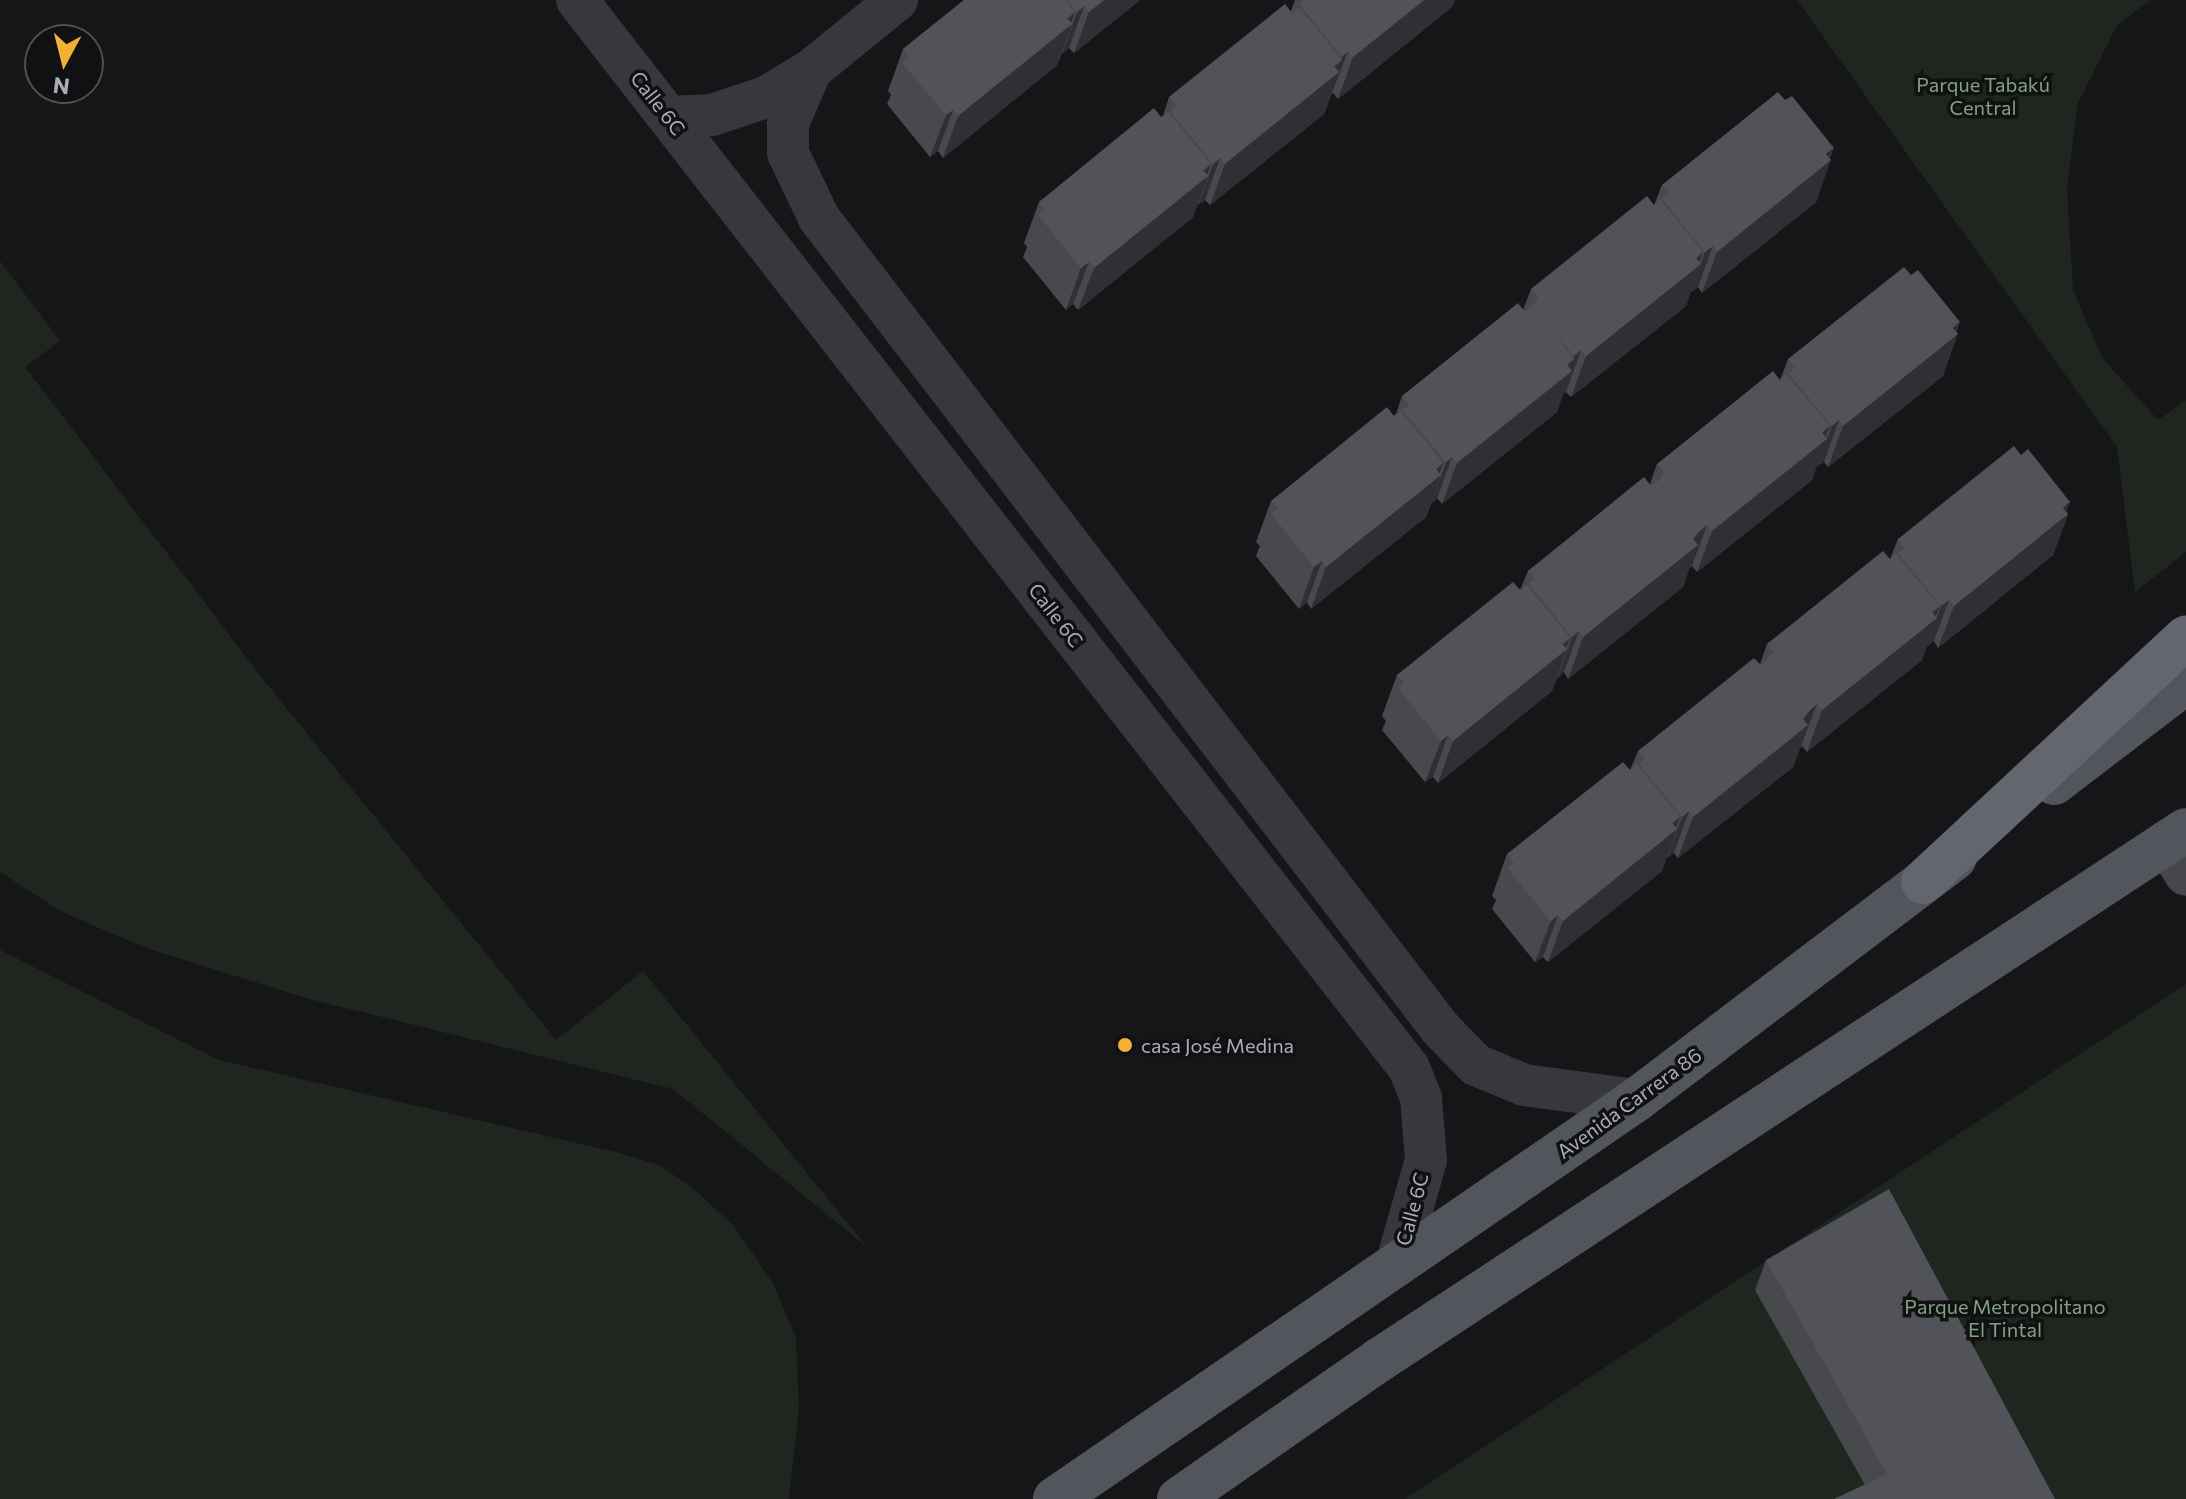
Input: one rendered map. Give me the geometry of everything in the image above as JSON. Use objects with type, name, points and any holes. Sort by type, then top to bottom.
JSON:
[{"type":"highway","points":[[1923,882],[2186,638]]},
{"type":"main road","name":"Avenida Carrera 86","points":[[1064,1496],[1636,1100],[2186,682]]},
{"type":"main road","points":[[1179,1499],[1379,1360],[2181,845]]},
{"type":"street","name":"Calle 6C","points":[[577,0],[1409,1068],[1421,1098],[1426,1160],[1396,1265]]},
{"type":"street","points":[[669,117],[742,107],[811,70],[897,0]]},
{"type":"street","points":[[811,70],[788,124],[788,153],[819,218],[1440,1028],[1476,1065],[1524,1085],[1636,1100]]},
{"type":"green space","name":"Parque Tabakú Central","points":[[1797,0],[2150,0],[2117,25],[2078,103],[2067,187],[2073,290],[2103,359],[2158,420],[2186,400],[2186,552],[2135,592],[2117,447]]},
{"type":"green space","points":[[0,261],[60,341],[25,367],[266,683],[556,1040],[643,971],[867,1247],[673,1089],[309,999],[146,948],[62,912],[0,872]]},
{"type":"green space","points":[[0,950],[219,1060],[616,1152],[659,1165],[694,1189],[733,1225],[773,1283],[796,1338],[799,1409],[789,1499],[0,1499]]},
{"type":"green space","name":"Parque Metropolitano El Tintal","points":[[2186,984],[2186,1499],[1405,1499]]},
{"type":"building","points":[[964,0],[1065,0],[1075,12],[1067,18],[1072,24],[958,116],[953,110],[946,115],[902,63],[910,58],[903,49]]},
{"type":"building","points":[[1067,0],[1104,0],[1089,12],[1084,6],[1077,12]]},
{"type":"building","points":[[1304,0],[1424,0],[1353,57],[1348,51],[1342,57],[1299,4]]},
{"type":"building","points":[[1285,4],[1292,13],[1299,7],[1342,60],[1334,66],[1339,72],[1225,164],[1220,158],[1213,164],[1170,111],[1176,105],[1169,97]]},
{"type":"building","points":[[1778,92],[1785,100],[1792,96],[1834,148],[1826,154],[1831,160],[1717,252],[1713,246],[1705,252],[1662,199],[1669,193],[1662,185]]},
{"type":"building","points":[[1154,108],[1161,117],[1168,112],[1211,164],[1203,170],[1208,176],[1094,268],[1089,262],[1081,268],[1038,215],[1045,210],[1039,202]]},
{"type":"building","points":[[1647,196],[1654,205],[1660,199],[1703,252],[1696,258],[1701,264],[1586,356],[1581,350],[1574,356],[1546,324],[1574,359],[1567,365],[1572,371],[1457,463],[1452,457],[1446,462],[1402,410],[1409,405],[1402,396],[1518,303],[1525,312],[1538,298],[1531,289]]},
{"type":"building","points":[[1904,267],[1911,275],[1918,270],[1960,322],[1953,328],[1958,334],[1843,426],[1839,420],[1832,426],[1788,373],[1795,368],[1788,359]]},
{"type":"building","points":[[1773,371],[1780,380],[1786,374],[1830,426],[1822,432],[1827,439],[1712,531],[1707,525],[1699,531],[1693,539],[1698,545],[1583,637],[1579,631],[1572,637],[1529,584],[1535,579],[1528,571],[1644,477],[1651,486],[1659,480],[1664,472],[1657,464]]},
{"type":"building","points":[[1387,407],[1394,416],[1401,411],[1443,463],[1436,469],[1441,475],[1326,567],[1322,561],[1314,567],[1271,514],[1278,509],[1271,501]]},
{"type":"building","points":[[2014,446],[2021,455],[2028,449],[2070,502],[2063,508],[2068,514],[1954,606],[1949,600],[1941,606],[1898,553],[1905,548],[1898,539]]},
{"type":"building","points":[[1883,551],[1890,559],[1896,554],[1940,606],[1932,612],[1937,618],[1822,710],[1817,704],[1803,719],[1808,725],[1693,817],[1689,811],[1682,817],[1639,764],[1645,758],[1638,751],[1754,658],[1761,665],[1774,652],[1767,644]]},
{"type":"building","points":[[1513,582],[1520,590],[1527,585],[1570,638],[1562,644],[1567,649],[1453,741],[1448,735],[1441,741],[1398,688],[1404,683],[1397,675]]},
{"type":"building","points":[[1623,762],[1630,770],[1637,764],[1680,817],[1672,823],[1677,829],[1563,921],[1558,915],[1551,921],[1507,868],[1514,863],[1507,854]]},
{"type":"building","points":[[1889,1189],[2055,1499],[1834,1499],[1887,1474],[1766,1260]]},
{"type":"place","name":"casa José Medina","points":[[1125,1045]]}]
